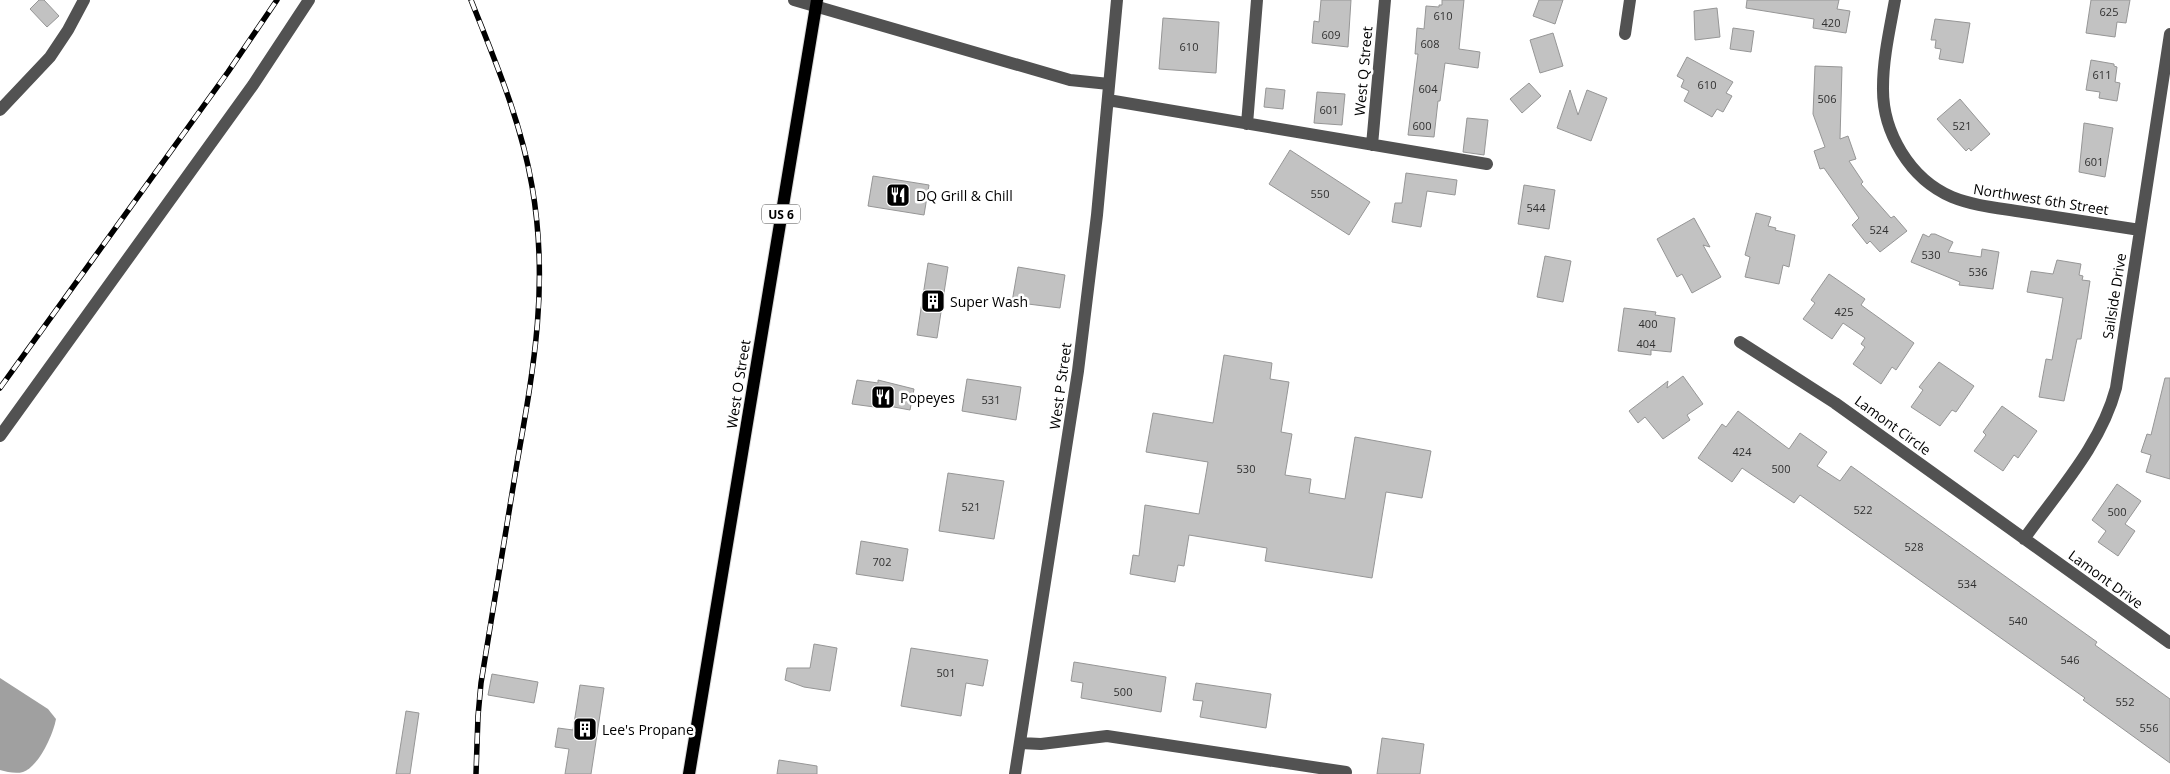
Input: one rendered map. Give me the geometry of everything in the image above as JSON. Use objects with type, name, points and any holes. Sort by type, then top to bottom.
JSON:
[{"type":"main road","name":"West O Street","points":[[689,774],[816,3]]},
{"type":"street","points":[[0,436],[253,84],[308,0]]},
{"type":"street","points":[[794,0],[816,3],[1070,80],[1109,84]]},
{"type":"street","name":"West P Street","points":[[1015,774],[1078,371],[1108,100],[1117,0]]},
{"type":"street","points":[[1247,124],[1257,0]]},
{"type":"street","name":"West Q Street","points":[[1372,146],[1385,0]]},
{"type":"street","points":[[1625,34],[1630,0]]},
{"type":"street","name":"Northwest 6th Street","points":[[1895,0],[1885,64],[1883,88],[1885,109],[1889,127],[1898,146],[1909,163],[1925,179],[1942,192],[1972,203],[2140,230]]},
{"type":"street","points":[[0,110],[50,57],[68,30],[80,1]]},
{"type":"street","name":"Sailside Drive","points":[[2024,539],[2098,436],[2110,410],[2116,388],[2170,34]]},
{"type":"street","points":[[1108,100],[1372,146],[1488,164]]},
{"type":"street","name":"Lamont Circle","points":[[1740,342],[1836,403],[2024,539]]},
{"type":"street","name":"Lamont Drive","points":[[2024,539],[2170,643]]},
{"type":"street","points":[[1020,743],[1041,744],[1107,736],[1346,772]]},
{"type":"shaded area","points":[[0,678],[48,709],[56,719],[52,733],[40,757],[29,769],[23,772],[14,773],[0,770]]},
{"type":"building","points":[[39,0],[44,0],[59,16],[47,27],[30,9]]},
{"type":"building","points":[[1321,0],[1351,0],[1348,47],[1312,43],[1314,21],[1319,22]]},
{"type":"building","points":[[1442,0],[1464,0],[1459,49],[1480,52],[1478,68],[1445,63],[1434,137],[1408,135],[1418,54],[1415,54],[1417,28],[1424,29],[1426,6],[1439,7],[1439,5],[1442,5]]},
{"type":"building","points":[[1539,0],[1563,0],[1555,24],[1533,16]]},
{"type":"building","points":[[1747,0],[1839,0],[1837,9],[1850,11],[1846,33],[1813,28],[1814,19],[1746,8]]},
{"type":"building","points":[[2091,0],[2130,0],[2126,23],[2117,22],[2115,37],[2086,33]]},
{"type":"building","points":[[1717,8],[1720,37],[1695,40],[1694,11]]},
{"type":"building","points":[[1163,18],[1219,22],[1216,73],[1159,69]]},
{"type":"building","points":[[1935,19],[1970,23],[1963,63],[1939,59],[1941,49],[1935,48],[1936,40],[1931,40]]},
{"type":"building","points":[[1733,28],[1754,31],[1751,52],[1730,49]]},
{"type":"building","points":[[1553,33],[1563,66],[1540,73],[1530,40]]},
{"type":"building","points":[[1687,57],[1733,82],[1726,93],[1732,96],[1723,112],[1717,109],[1712,117],[1684,101],[1689,91],[1681,87],[1684,80],[1677,76]]},
{"type":"building","points":[[2091,60],[2114,64],[2117,67],[2115,82],[2120,83],[2117,101],[2099,98],[2100,92],[2086,90]]},
{"type":"building","points":[[1815,66],[1842,67],[1840,139],[1848,136],[1856,159],[1849,161],[1863,182],[1861,184],[1891,218],[1894,216],[1907,231],[1880,252],[1870,241],[1867,244],[1852,225],[1859,218],[1824,168],[1820,169],[1814,151],[1825,147],[1813,114]]},
{"type":"building","points":[[1529,83],[1541,96],[1522,113],[1510,99]]},
{"type":"building","points":[[1266,88],[1285,90],[1283,109],[1264,107]]},
{"type":"building","points":[[1570,90],[1578,115],[1587,90],[1607,98],[1591,141],[1557,128]]},
{"type":"building","points":[[1317,92],[1345,94],[1342,125],[1314,123]]},
{"type":"building","points":[[1960,99],[1990,134],[1971,151],[1969,148],[1966,151],[1937,119]]},
{"type":"building","points":[[1467,118],[1488,120],[1484,155],[1463,152]]},
{"type":"building","points":[[2084,123],[2113,128],[2105,177],[2079,172]]},
{"type":"building","points":[[1290,150],[1370,202],[1349,235],[1269,184]]},
{"type":"building","points":[[1406,173],[1457,180],[1455,195],[1427,191],[1421,227],[1392,222],[1395,203],[1402,203]]},
{"type":"building","name":"DQ Grill & Chill","points":[[873,176],[929,185],[924,215],[868,206]]},
{"type":"building","points":[[1524,185],[1555,190],[1549,229],[1518,224]]},
{"type":"building","points":[[1756,213],[1771,217],[1768,226],[1776,228],[1775,230],[1795,235],[1789,267],[1783,265],[1779,284],[1745,277],[1750,257],[1745,255]]},
{"type":"building","points":[[1694,218],[1710,247],[1703,245],[1721,277],[1692,293],[1682,274],[1677,277],[1657,239]]},
{"type":"building","points":[[1923,234],[1929,237],[1931,234],[1935,234],[1953,242],[1948,252],[1981,257],[1982,249],[1999,252],[1993,289],[1959,285],[1960,282],[1911,262]]},
{"type":"building","points":[[1545,256],[1571,261],[1563,302],[1537,297]]},
{"type":"building","points":[[2057,260],[2081,264],[2079,275],[2083,276],[2082,280],[2090,281],[2081,339],[2077,339],[2064,401],[2039,397],[2046,359],[2052,360],[2063,298],[2027,292],[2031,271],[2053,274]]},
{"type":"building","name":"Super Wash","points":[[928,263],[948,267],[937,338],[917,335]]},
{"type":"building","points":[[1018,267],[1065,275],[1060,308],[1012,302]]},
{"type":"building","points":[[1829,274],[1865,299],[1861,305],[1914,343],[1896,370],[1892,367],[1881,384],[1853,364],[1865,347],[1861,344],[1865,338],[1843,323],[1832,339],[1803,319],[1815,303],[1811,300]]},
{"type":"building","points":[[1624,308],[1656,312],[1655,315],[1675,318],[1671,352],[1651,350],[1651,355],[1618,351]]},
{"type":"building","points":[[1224,355],[1272,363],[1270,379],[1289,382],[1281,432],[1292,434],[1285,475],[1311,479],[1309,493],[1345,499],[1355,437],[1431,451],[1422,498],[1386,492],[1372,578],[1265,561],[1267,548],[1189,535],[1184,566],[1178,565],[1175,582],[1130,574],[1133,555],[1139,556],[1145,505],[1199,514],[1208,462],[1146,452],[1153,413],[1213,423]]},
{"type":"building","points":[[1939,362],[1974,386],[1956,412],[1952,410],[1940,426],[1911,407],[1923,390],[1919,387]]},
{"type":"building","points":[[1683,376],[1703,404],[1687,415],[1690,420],[1663,439],[1645,417],[1638,423],[1629,411],[1668,381],[1667,388]]},
{"type":"building","points":[[2165,378],[2170,378],[2170,479],[2146,472],[2151,455],[2141,452],[2147,434],[2151,435]]},
{"type":"building","points":[[967,379],[1021,387],[1016,420],[962,411]]},
{"type":"building","name":"Popeyes","points":[[857,380],[878,383],[878,380],[914,389],[910,410],[883,405],[882,408],[852,404]]},
{"type":"building","points":[[2002,406],[2037,431],[2018,458],[2014,455],[2003,471],[1974,451],[1986,435],[1983,432]]},
{"type":"building","points":[[1738,411],[1789,449],[1800,433],[1827,452],[1817,466],[1840,481],[1851,466],[2097,642],[2095,645],[2170,699],[2170,763],[2083,700],[2085,698],[1800,495],[1794,503],[1742,468],[1732,482],[1698,458],[1722,424],[1726,427]]},
{"type":"building","points":[[948,473],[1004,481],[994,539],[939,531]]},
{"type":"building","points":[[2117,484],[2141,501],[2125,524],[2135,531],[2118,556],[2098,542],[2106,531],[2092,520]]},
{"type":"building","points":[[861,541],[908,549],[903,581],[856,574]]},
{"type":"building","points":[[814,644],[837,648],[830,691],[804,687],[785,680],[787,668],[810,668]]},
{"type":"building","points":[[911,648],[988,660],[983,686],[966,683],[961,716],[901,706]]},
{"type":"building","points":[[1074,662],[1166,677],[1161,712],[1081,698],[1083,683],[1071,681]]},
{"type":"building","points":[[492,674],[538,682],[534,703],[488,695]]},
{"type":"building","points":[[1196,683],[1271,694],[1266,728],[1200,717],[1203,701],[1193,700]]},
{"type":"building","name":"Lee's Propane","points":[[580,685],[604,688],[591,774],[565,774],[569,749],[555,747],[558,728],[573,730]]},
{"type":"building","points":[[406,711],[419,713],[410,774],[396,774]]},
{"type":"building","points":[[1382,738],[1424,744],[1420,774],[1377,774]]},
{"type":"building","points":[[779,760],[817,766],[817,774],[777,774]]},
{"type":"railway","points":[[0,388],[228,72],[277,0]]},
{"type":"railway","points":[[471,0],[506,91],[521,138],[532,186],[539,257],[539,291],[534,359],[481,683],[476,774]]},
{"type":"place","name":"DQ Grill & Chill","points":[[898,195]]},
{"type":"place","name":"Super Wash","points":[[933,301]]},
{"type":"place","name":"Popeyes","points":[[883,397]]},
{"type":"place","name":"Lee's Propane","points":[[585,729]]}]
